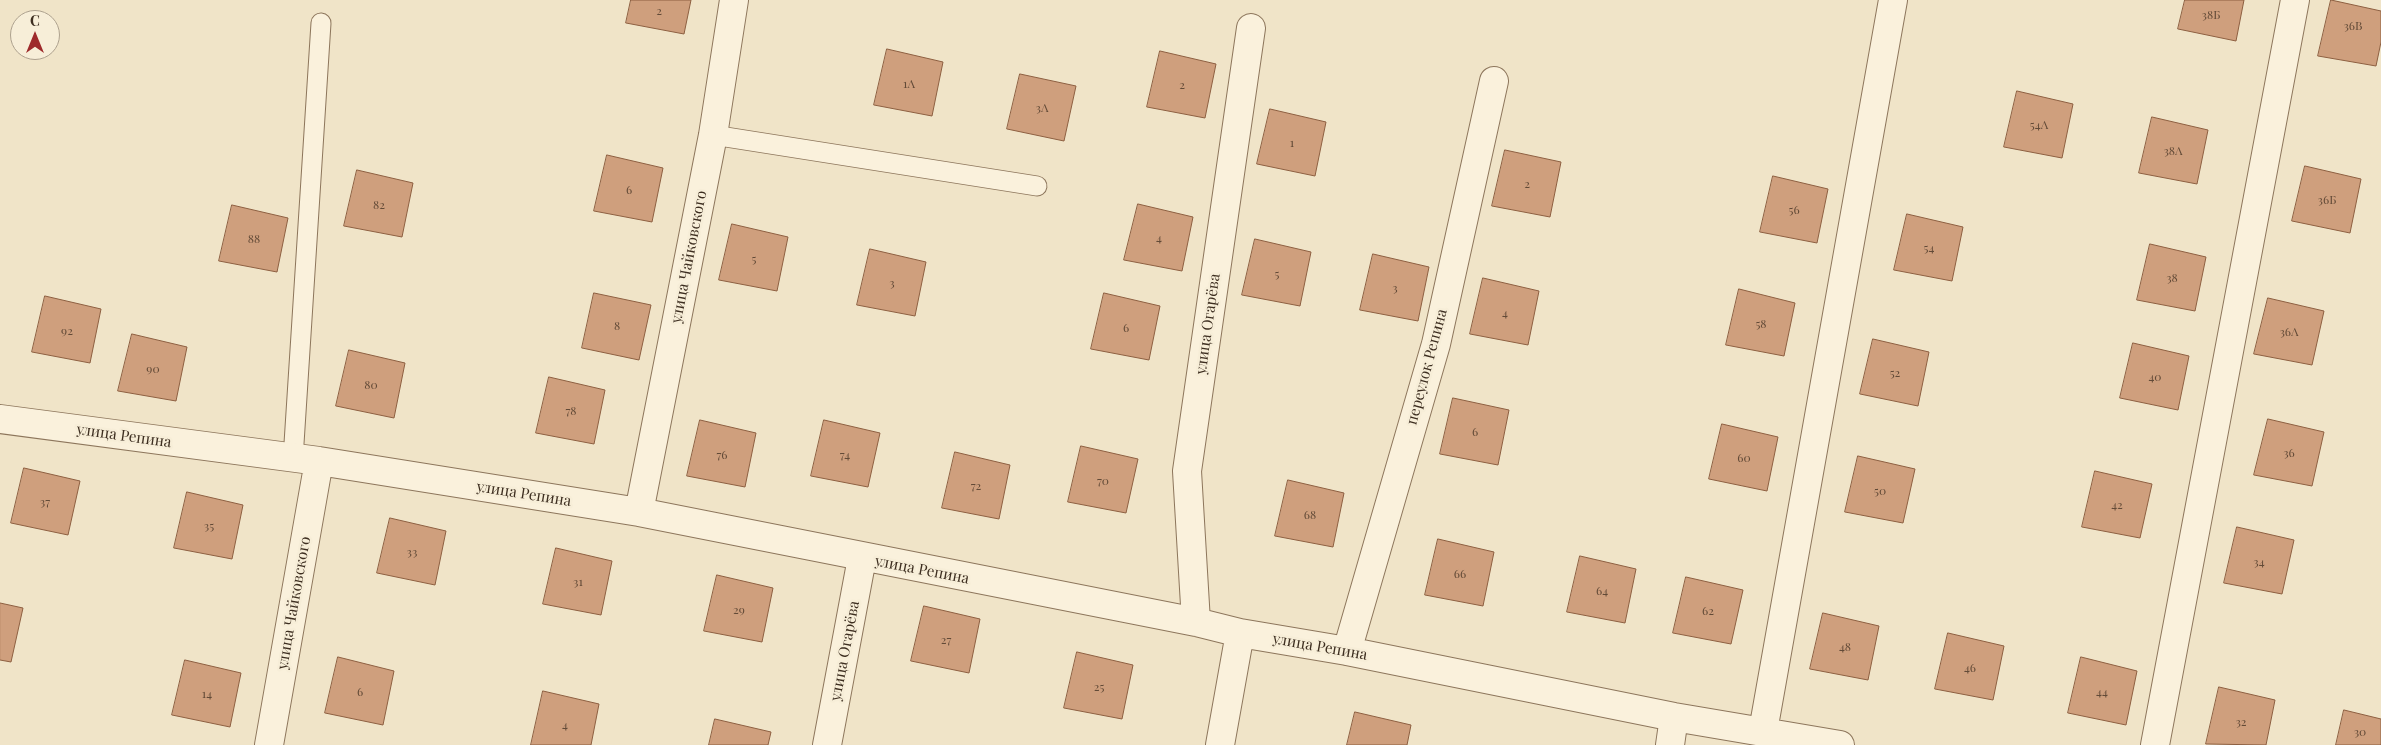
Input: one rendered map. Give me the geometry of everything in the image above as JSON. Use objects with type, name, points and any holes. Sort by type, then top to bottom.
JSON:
[{"type":"street","name":"улица Чайковского","points":[[639,512],[713,135],[734,0]]},
{"type":"street","points":[[1763,731],[1893,0]]},
{"type":"street","points":[[2155,745],[2295,0]]},
{"type":"street","name":"улица Огарёва","points":[[1196,622],[1188,471],[1251,28]]},
{"type":"street","name":"переулок Репина","points":[[1347,651],[1436,344],[1494,81]]},
{"type":"street","name":"улица Репина","points":[[0,419],[306,460],[639,512],[862,558],[1196,622],[1240,633],[1347,651],[1674,717],[1840,745]]},
{"type":"street","name":"улица Чайковского","points":[[268,745],[306,460]]},
{"type":"street","name":"улица Огарёва","points":[[827,745],[862,558]]},
{"type":"street","points":[[1220,745],[1240,633]]},
{"type":"street","points":[[1670,745],[1674,717]]},
{"type":"lane","points":[[306,460],[321,23]]},
{"type":"lane","points":[[713,135],[1037,186]]},
{"type":"building","points":[[631,0],[691,0],[684,34],[626,23]]},
{"type":"building","points":[[2185,0],[2244,0],[2236,41],[2178,29]]},
{"type":"building","points":[[2331,0],[2381,11],[2381,42],[2376,66],[2318,56]]},
{"type":"building","points":[[887,49],[943,62],[932,116],[874,105]]},
{"type":"building","points":[[1160,51],[1216,64],[1205,118],[1147,107]]},
{"type":"building","points":[[1020,74],[1076,86],[1064,141],[1007,129]]},
{"type":"building","points":[[2017,91],[2073,104],[2062,158],[2004,147]]},
{"type":"building","points":[[1270,109],[1326,122],[1315,176],[1257,164]]},
{"type":"building","points":[[2152,117],[2208,130],[2197,184],[2139,173]]},
{"type":"building","points":[[1505,150],[1561,162],[1550,217],[1492,206]]},
{"type":"building","points":[[607,155],[663,168],[652,222],[594,211]]},
{"type":"building","points":[[2305,166],[2361,179],[2350,233],[2292,221]]},
{"type":"building","points":[[357,170],[413,183],[402,237],[344,226]]},
{"type":"building","points":[[1773,176],[1828,189],[1817,243],[1760,232]]},
{"type":"building","points":[[1138,204],[1193,217],[1182,271],[1124,260]]},
{"type":"building","points":[[232,205],[288,218],[277,272],[219,261]]},
{"type":"building","points":[[1907,214],[1963,227],[1952,281],[1894,270]]},
{"type":"building","points":[[732,224],[788,237],[777,291],[719,280]]},
{"type":"building","points":[[1255,239],[1311,252],[1300,306],[1242,295]]},
{"type":"building","points":[[2150,244],[2206,257],[2195,311],[2137,300]]},
{"type":"building","points":[[870,249],[926,262],[915,316],[857,305]]},
{"type":"building","points":[[1373,254],[1429,267],[1418,321],[1360,310]]},
{"type":"building","points":[[1483,278],[1539,291],[1528,345],[1470,334]]},
{"type":"building","points":[[1739,289],[1795,303],[1784,356],[1726,345]]},
{"type":"building","points":[[594,293],[651,305],[639,360],[582,348]]},
{"type":"building","points":[[1104,293],[1160,306],[1149,360],[1091,349]]},
{"type":"building","points":[[45,296],[101,309],[90,363],[32,352]]},
{"type":"building","points":[[2268,298],[2324,311],[2312,365],[2254,354]]},
{"type":"building","points":[[132,334],[187,347],[176,401],[118,391]]},
{"type":"building","points":[[1873,339],[1929,352],[1918,406],[1860,394]]},
{"type":"building","points":[[2133,343],[2189,356],[2178,410],[2120,398]]},
{"type":"building","points":[[349,350],[405,363],[394,418],[336,406]]},
{"type":"building","points":[[549,377],[605,390],[594,444],[536,433]]},
{"type":"building","points":[[1453,398],[1509,410],[1498,465],[1440,454]]},
{"type":"building","points":[[2268,419],[2324,432],[2312,486],[2254,475]]},
{"type":"building","points":[[700,420],[756,433],[745,487],[687,476]]},
{"type":"building","points":[[824,420],[880,433],[868,487],[811,476]]},
{"type":"building","points":[[1722,424],[1778,437],[1767,491],[1709,479]]},
{"type":"building","points":[[1081,446],[1138,459],[1126,513],[1068,502]]},
{"type":"building","points":[[955,452],[1010,465],[999,519],[942,508]]},
{"type":"building","points":[[1858,456],[1915,469],[1903,523],[1845,512]]},
{"type":"building","points":[[24,468],[80,481],[68,535],[11,523]]},
{"type":"building","points":[[2095,471],[2152,484],[2140,538],[2082,527]]},
{"type":"building","points":[[1288,480],[1344,493],[1333,547],[1275,536]]},
{"type":"building","points":[[187,492],[243,505],[232,559],[174,548]]},
{"type":"building","points":[[390,518],[446,531],[435,585],[377,573]]},
{"type":"building","points":[[2237,527],[2294,540],[2282,594],[2224,583]]},
{"type":"building","points":[[1438,539],[1494,552],[1483,606],[1425,595]]},
{"type":"building","points":[[556,548],[612,561],[601,615],[543,604]]},
{"type":"building","points":[[1580,556],[1636,569],[1625,623],[1567,612]]},
{"type":"building","points":[[717,575],[773,588],[762,642],[704,631]]},
{"type":"building","points":[[1686,577],[1743,590],[1731,644],[1673,633]]},
{"type":"building","points":[[0,603],[23,608],[11,662],[0,660]]},
{"type":"building","points":[[924,606],[980,619],[969,673],[911,661]]},
{"type":"building","points":[[1823,613],[1879,626],[1868,680],[1810,669]]},
{"type":"building","points":[[1948,633],[2004,646],[1993,700],[1935,689]]},
{"type":"building","points":[[1077,652],[1133,665],[1122,719],[1064,708]]},
{"type":"building","points":[[338,657],[394,671],[383,725],[325,713]]},
{"type":"building","points":[[2081,657],[2137,671],[2126,725],[2068,713]]},
{"type":"building","points":[[185,660],[241,673],[230,727],[172,715]]},
{"type":"building","points":[[2219,687],[2275,700],[2266,745],[2206,744]]},
{"type":"building","points":[[543,691],[599,704],[591,745],[531,745]]},
{"type":"building","points":[[2344,710],[2381,719],[2381,745],[2336,745]]},
{"type":"building","points":[[1355,712],[1411,725],[1407,745],[1347,745]]},
{"type":"building","points":[[715,719],[771,732],[768,745],[709,745]]}]
